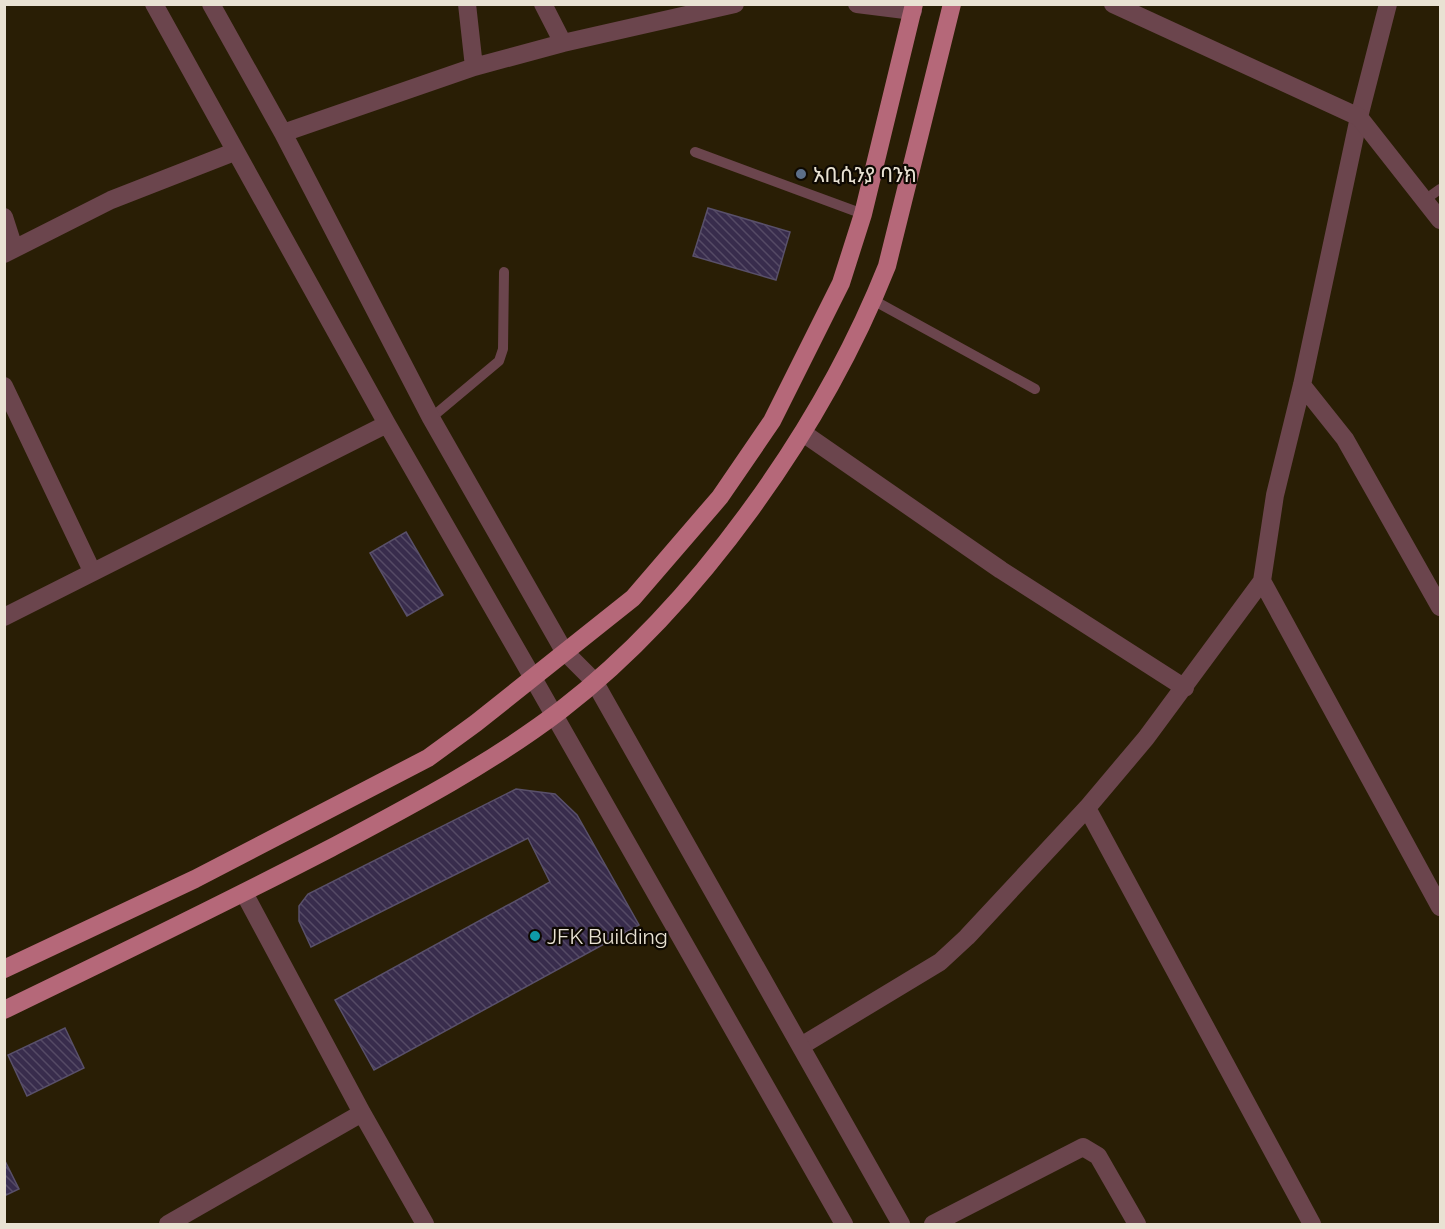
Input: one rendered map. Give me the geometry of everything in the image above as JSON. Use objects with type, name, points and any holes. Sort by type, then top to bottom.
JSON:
[{"type":"main road","points":[[4,1010],[244,893],[447,787],[554,715],[654,626],[737,528],[803,433],[873,300],[886,266],[951,4]]},
{"type":"main road","points":[[4,969],[195,879],[428,758],[633,598],[720,497],[766,431],[841,283],[863,214],[913,8]]},
{"type":"street","points":[[154,4],[234,152],[387,424],[844,1224]]},
{"type":"street","points":[[211,4],[284,133],[431,418],[564,651],[594,681],[901,1224]]},
{"type":"street","points":[[467,4],[474,67]]},
{"type":"street","points":[[543,4],[562,43]]},
{"type":"street","points":[[284,133],[474,67],[562,43],[735,4]]},
{"type":"street","points":[[857,4],[913,8]]},
{"type":"street","points":[[1113,4],[1359,117],[1433,194],[1440,220]]},
{"type":"street","points":[[801,1046],[940,962],[967,937],[1088,808],[1185,688],[1262,581],[1275,495],[1302,385],[1359,117],[1388,4]]},
{"type":"street","points":[[4,217],[9,251],[111,200],[234,152]]},
{"type":"street","points":[[1302,385],[1345,439],[1440,607]]},
{"type":"street","points":[[4,386],[92,572]]},
{"type":"street","points":[[4,617],[387,424]]},
{"type":"street","points":[[803,433],[1001,570],[1185,688]]},
{"type":"street","points":[[1262,581],[1438,895]]},
{"type":"street","points":[[1088,808],[1312,1224]]},
{"type":"street","points":[[244,893],[362,1113],[425,1224]]},
{"type":"street","points":[[168,1224],[362,1113]]},
{"type":"street","points":[[933,1224],[1083,1147],[1098,1156],[1137,1224]]},
{"type":"lane","points":[[695,153],[863,214]]},
{"type":"lane","points":[[431,418],[499,361],[503,349],[504,272]]},
{"type":"lane","points":[[873,300],[1035,389]]},
{"type":"building","points":[[708,208],[790,232],[776,280],[693,256]]},
{"type":"building","points":[[406,532],[443,595],[407,616],[370,553]]},
{"type":"building","name":"JFK Building","points":[[516,789],[555,794],[577,815],[639,925],[374,1070],[335,1000],[550,882],[528,838],[311,947],[299,921],[299,906],[308,894]]},
{"type":"building","points":[[65,1028],[84,1068],[27,1096],[8,1055]]},
{"type":"building","points":[[4,1159],[19,1189],[4,1196]]},
{"type":"place","name":"አቢሲንያ ባንክ","points":[[801,174]]},
{"type":"place","name":"JFK Building","points":[[535,936]]}]
